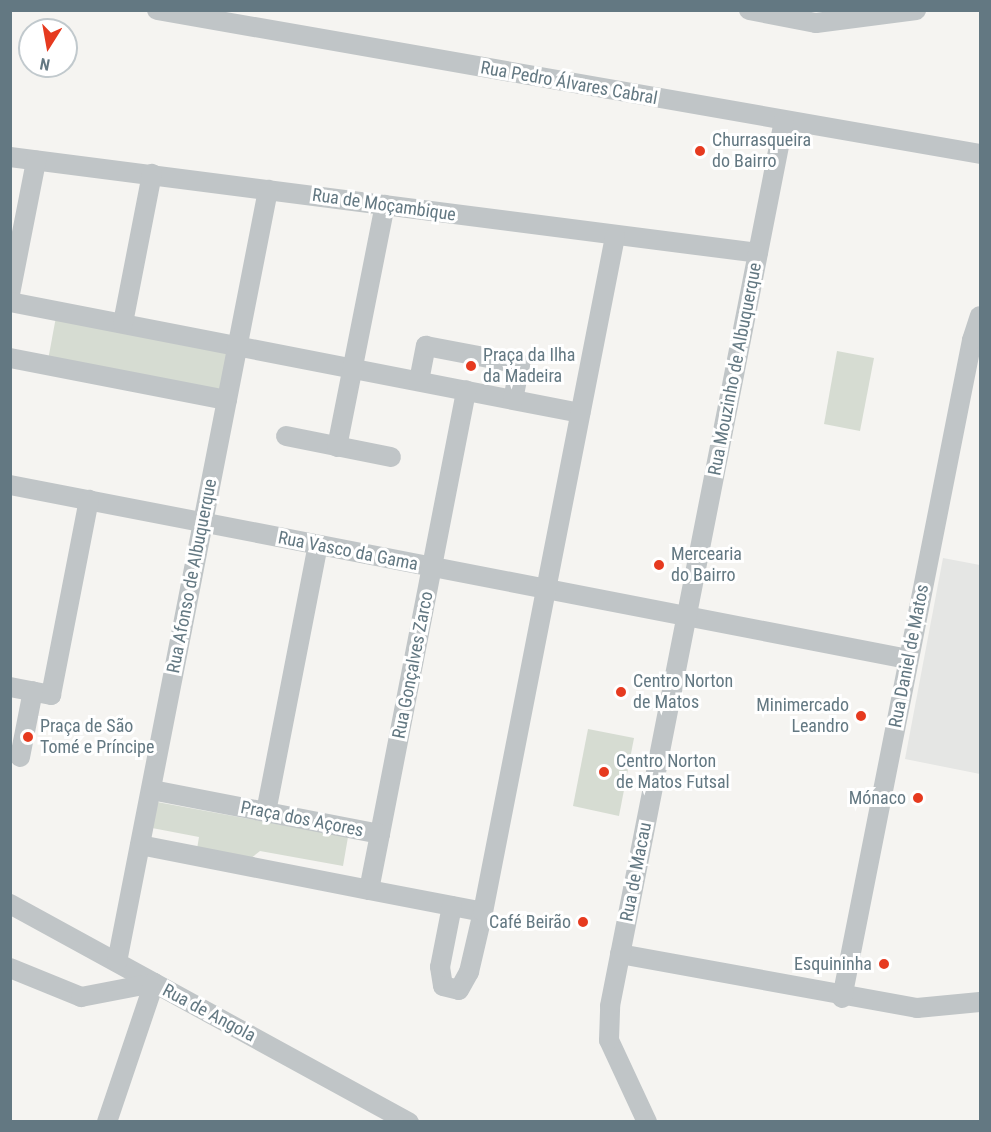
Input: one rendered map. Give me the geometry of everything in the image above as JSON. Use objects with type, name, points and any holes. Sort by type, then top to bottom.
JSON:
[{"type":"street","name":"Rua Pedro Álvares Cabral","points":[[158,10],[981,154]]},
{"type":"street","points":[[749,10],[816,23],[916,10]]},
{"type":"street","name":"Rua Mouzinho de Albuquerque","points":[[685,616],[784,121]]},
{"type":"street","name":"Rua de Moçambique","points":[[10,157],[385,204],[615,237],[758,253]]},
{"type":"street","points":[[10,294],[36,160]]},
{"type":"street","points":[[123,324],[152,174]]},
{"type":"street","name":"Rua Afonso de Albuquerque","points":[[117,962],[268,190]]},
{"type":"street","points":[[337,447],[385,204]]},
{"type":"street","points":[[452,906],[440,967],[443,986],[459,990],[469,972],[483,912],[615,237]]},
{"type":"street","points":[[10,302],[580,413]]},
{"type":"street","name":"Rua Daniel de Matos","points":[[842,998],[975,326],[981,316]]},
{"type":"street","points":[[419,381],[426,346],[520,364],[513,399]]},
{"type":"street","points":[[10,358],[227,400]]},
{"type":"street","name":"Rua Gonçalves Zarco","points":[[380,834],[466,390]]},
{"type":"street","points":[[285,436],[391,457]]},
{"type":"street","name":"Rua Vasco da Gama","points":[[10,485],[908,659]]},
{"type":"street","points":[[21,757],[42,693],[89,500]]},
{"type":"street","points":[[266,812],[318,545]]},
{"type":"street","name":"Rua de Macau","points":[[652,1120],[620,1070],[609,1040],[620,954],[685,616]]},
{"type":"street","points":[[10,687],[42,693]]},
{"type":"street","name":"Praça dos Açores","points":[[151,790],[380,834],[369,890]]},
{"type":"street","points":[[140,845],[483,912]]},
{"type":"street","name":"Rua de Angola","points":[[10,904],[409,1122]]},
{"type":"street","points":[[620,954],[842,998],[917,1008],[981,1002]]},
{"type":"street","points":[[10,968],[81,997],[154,983]]},
{"type":"street","points":[[107,1122],[137,1026],[154,983]]},
{"type":"shaded area","points":[[56,317],[229,352],[220,395],[48,360]]},
{"type":"shaded area","points":[[837,351],[874,358],[860,431],[824,424]]},
{"type":"shaded area","points":[[943,558],[980,565],[980,774],[905,759]]},
{"type":"shaded area","name":"Centro Norton de Matos Futsal","points":[[588,729],[634,738],[619,816],[573,806]]},
{"type":"shaded area","points":[[157,802],[348,837],[343,866],[260,851],[250,859],[197,849],[199,837],[152,828]]},
{"type":"place","name":"Churrasqueira do Bairro","points":[[700,151]]},
{"type":"place","name":"Praça da Ilha da Madeira","points":[[471,366]]},
{"type":"place","name":"Mercearia do Bairro","points":[[659,565]]},
{"type":"place","name":"Centro Norton de Matos","points":[[621,692]]},
{"type":"place","name":"Minimercado Leandro","points":[[861,716]]},
{"type":"place","name":"Praça de São Tomé e Príncipe","points":[[28,737]]},
{"type":"place","name":"Centro Norton de Matos Futsal","points":[[604,772]]},
{"type":"place","name":"Mónaco","points":[[918,798]]},
{"type":"place","name":"Café Beirão","points":[[583,922]]},
{"type":"place","name":"Esquininha","points":[[884,964]]}]
